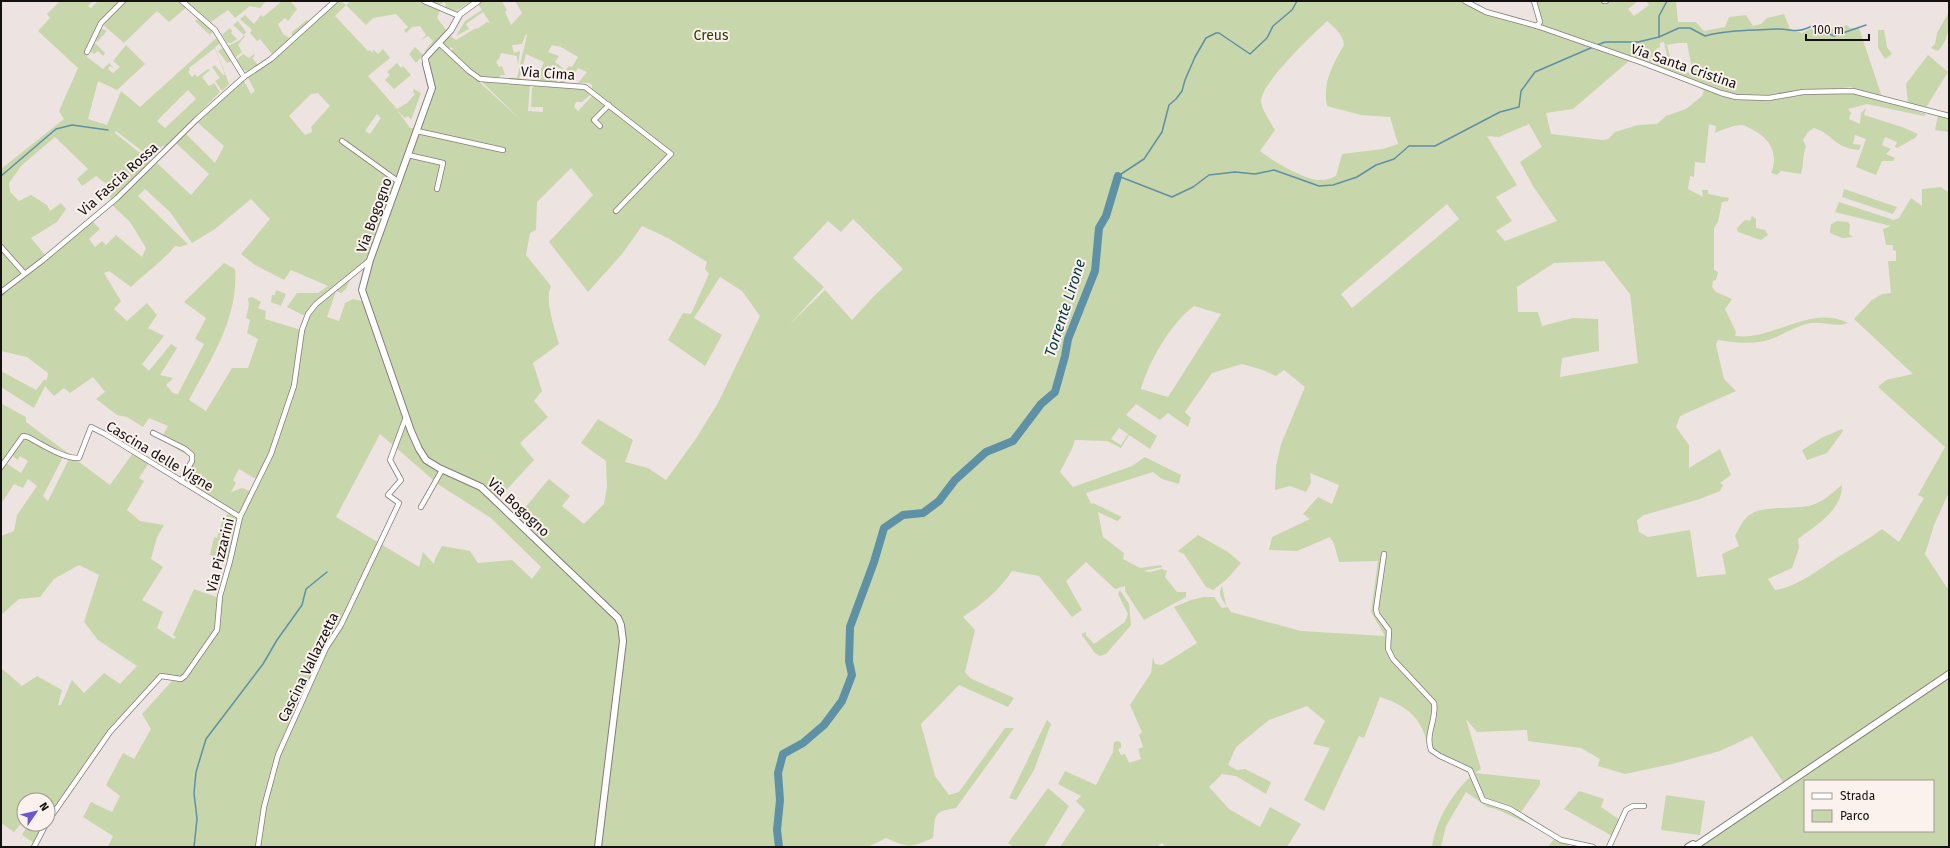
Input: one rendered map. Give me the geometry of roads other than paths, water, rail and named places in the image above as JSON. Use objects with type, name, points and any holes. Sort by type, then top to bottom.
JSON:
[{"type":"main road","name":"Via Bogogno","points":[[426,64],[432,86],[370,260],[362,292],[406,417],[419,449],[426,460],[442,470],[482,487],[618,618],[621,625],[623,641],[598,847]]},
{"type":"main road","points":[[1688,847],[1691,844],[1698,846],[1949,674]]},
{"type":"street","points":[[87,52],[101,23],[124,1]]},
{"type":"street","points":[[182,1],[216,30],[244,77]]},
{"type":"street","name":"Via Fascia Rossa","points":[[1,292],[43,260],[116,198],[244,77],[271,59],[335,1]]},
{"type":"street","points":[[424,1],[459,16]]},
{"type":"street","points":[[426,64],[425,58],[451,30],[459,16],[478,1]]},
{"type":"street","name":"Via Santa Cristina","points":[[1465,1],[1486,12],[1537,26],[1721,93],[1736,96],[1769,98],[1803,92],[1852,90],[1949,116]]},
{"type":"street","points":[[1534,1],[1540,22],[1537,26]]},
{"type":"street","name":"Via Cima","points":[[439,43],[468,71],[480,79],[579,85],[590,89],[671,154],[616,211]]},
{"type":"street","points":[[600,126],[594,120],[609,105]]},
{"type":"street","points":[[417,131],[503,150]]},
{"type":"street","points":[[342,141],[398,182]]},
{"type":"street","points":[[408,156],[443,163],[437,190]]},
{"type":"street","points":[[1,247],[24,273]]},
{"type":"street","name":"Via Pizzarini","points":[[56,810],[110,732],[161,676],[181,679],[185,676],[217,630],[220,596],[240,517],[272,454],[294,386],[302,330],[308,314],[316,304],[370,260]]},
{"type":"street","name":"Cascina Vallazzetta","points":[[258,847],[264,807],[278,755],[326,648],[341,625],[398,503],[388,495],[401,480],[390,460],[406,417]]},
{"type":"street","name":"Cascina delle Vigne","points":[[1,468],[23,436],[62,453],[79,458],[91,428],[105,434],[240,517]]},
{"type":"street","points":[[153,433],[185,449],[192,455],[192,461],[181,481]]},
{"type":"street","points":[[421,507],[442,470]]},
{"type":"street","points":[[1384,554],[1376,609],[1377,614],[1389,630],[1388,649],[1399,668],[1427,694],[1434,703],[1434,716],[1429,735],[1431,750],[1440,756],[1470,770],[1483,800],[1510,809],[1561,840],[1593,847]]},
{"type":"street","points":[[1609,847],[1626,810],[1633,806],[1644,806]]},
{"type":"street","points":[[34,847],[42,832]]},
{"type":"waterway","points":[[1118,176],[1144,159],[1162,132],[1169,105],[1182,91],[1195,57],[1206,38],[1219,33],[1250,54],[1267,38],[1273,26],[1292,10],[1297,1]]},
{"type":"waterway","name":"Torrente Lirone","points":[[1659,37],[1659,16],[1667,1]]},
{"type":"waterway","points":[[1597,45],[1605,42],[1638,42],[1659,37],[1679,28],[1690,28],[1705,36],[1749,30],[1802,30],[1812,26],[1834,36],[1866,25]]},
{"type":"waterway","name":"Torrente Lirone","points":[[1118,176],[1172,197],[1193,187],[1209,175],[1235,172],[1255,174],[1274,170],[1319,186],[1333,185],[1357,177],[1376,165],[1394,159],[1409,146],[1435,146],[1500,112],[1519,107],[1521,91],[1535,72],[1593,47]]},
{"type":"waterway","points":[[1,176],[56,129],[72,125],[108,130]]},
{"type":"waterway","name":"Torrente Lirone","points":[[779,847],[777,830],[780,800],[778,773],[783,754],[803,743],[824,725],[842,701],[852,675],[849,661],[850,627],[874,562],[884,528],[903,515],[923,513],[939,501],[955,480],[986,452],[1013,441],[1041,404],[1055,392],[1068,339],[1095,271],[1099,228],[1106,216],[1118,176]]},
{"type":"waterway","points":[[1,296],[5,292]]},
{"type":"waterway","points":[[194,847],[197,819],[194,793],[196,772],[206,739],[263,664],[277,640],[302,605],[306,589],[327,572]]},
{"type":"park label","name":"Creus","points":[[711,35]]}]
